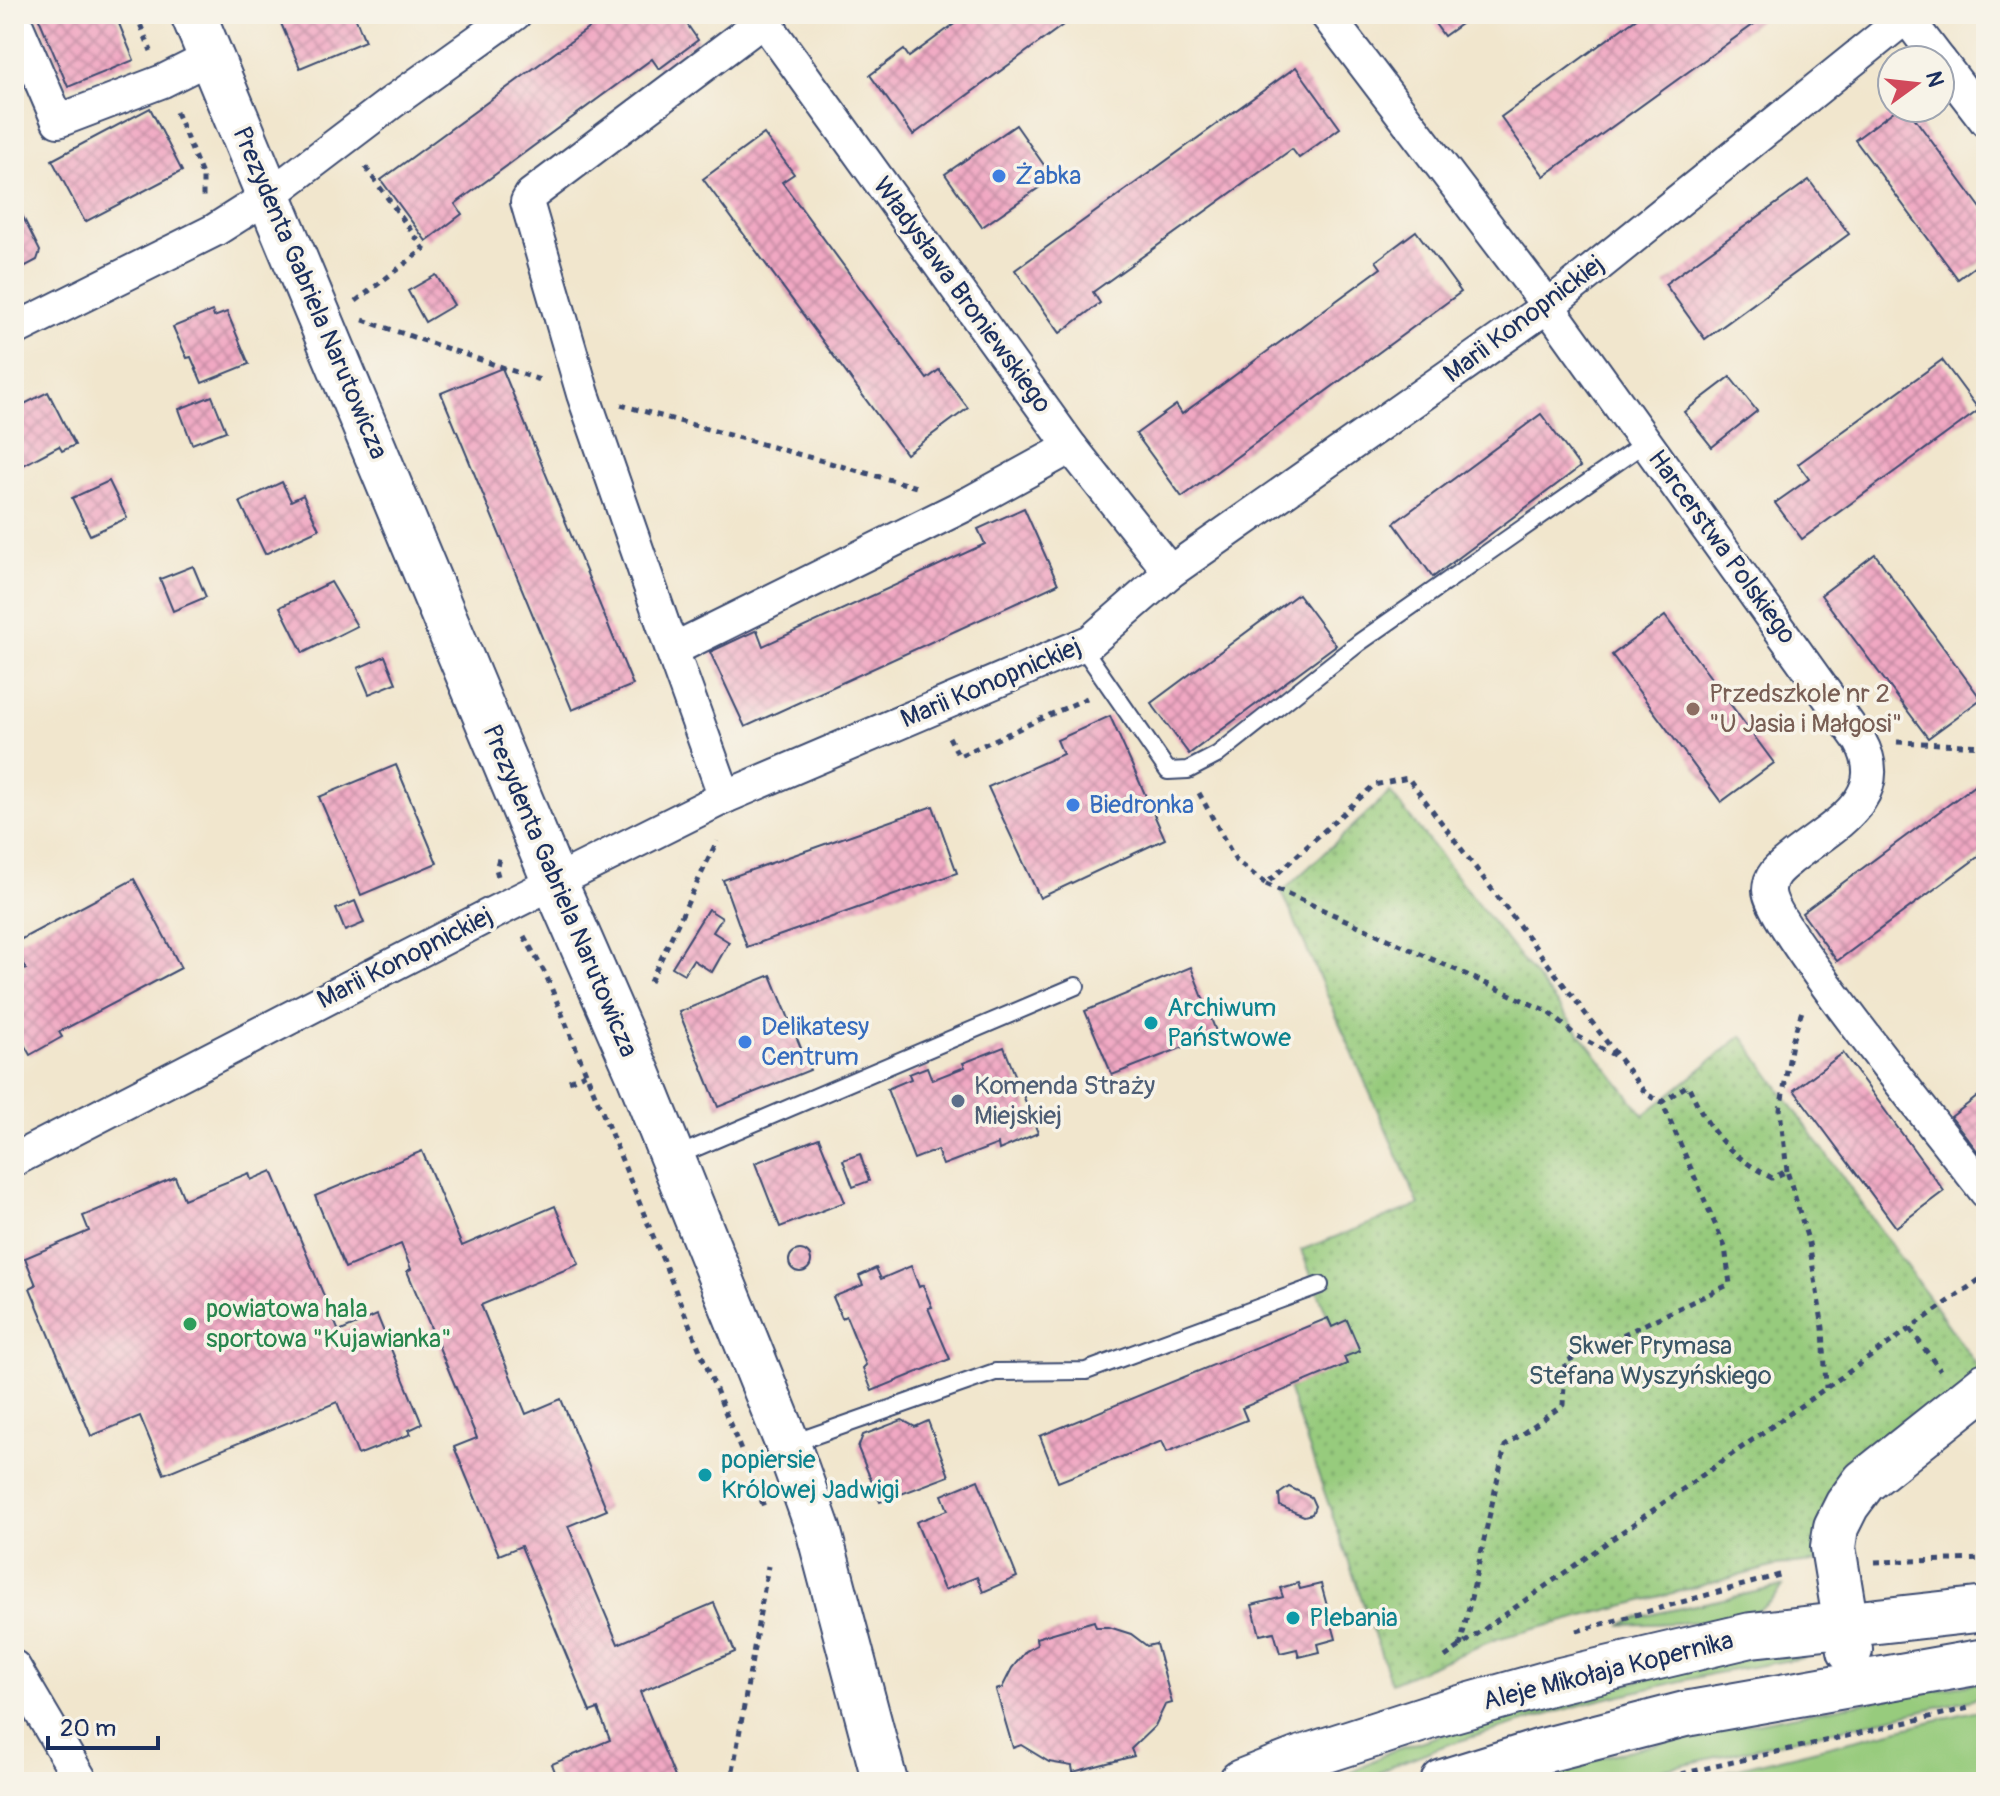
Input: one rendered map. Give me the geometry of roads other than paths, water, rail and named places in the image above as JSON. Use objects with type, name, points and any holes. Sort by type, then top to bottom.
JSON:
[{"type":"street","name":"Prezydenta Gabriela Narutowicza","points":[[193,14],[555,883],[673,1157],[710,1257],[788,1445],[818,1529],[885,1782]]},
{"type":"street","points":[[14,330],[215,230],[270,195],[515,14]]},
{"type":"street","name":"Harcerstwa Polskiego","points":[[1326,14],[1548,306],[1860,741],[1870,763],[1869,785],[1865,794],[1852,810],[1777,870],[1770,885],[1772,905],[1816,970],[1986,1192]]},
{"type":"street","points":[[725,797],[583,394],[527,202],[531,195],[765,16]]},
{"type":"street","name":"Władysława Broniewskiego","points":[[765,16],[1071,447],[1170,572]]},
{"type":"street","points":[[1905,16],[1927,44]]},
{"type":"street","name":"Marii Konopnickiej","points":[[14,1160],[509,904],[725,797],[1091,641],[1170,572],[1548,306],[1905,16]]},
{"type":"street","points":[[14,19],[58,121],[163,81],[211,57]]},
{"type":"street","points":[[1956,81],[1986,121]]},
{"type":"street","points":[[672,650],[971,502],[1071,447]]},
{"type":"street","points":[[1854,1684],[1833,1547],[1836,1527],[1864,1482],[1986,1385]]},
{"type":"street","name":"Aleje Mikołaja Kopernika","points":[[1241,1782],[1393,1728],[1556,1681],[1751,1635],[1986,1609]]},
{"type":"street","points":[[1443,1782],[1542,1751],[1685,1714],[1986,1661]]},
{"type":"street","points":[[16,1673],[82,1782]]},
{"type":"lane","points":[[1081,645],[1168,771],[1188,770],[1217,755],[1360,642],[1646,442]]},
{"type":"lane","points":[[673,1157],[1076,986]]},
{"type":"lane","points":[[788,1445],[995,1372],[1086,1371],[1320,1285]]},
{"type":"place","name":"Żabka","points":[[999,176]]},
{"type":"place","name":"Przedszkole nr 2 \"U Jasia i Małgosi\"","points":[[1693,709]]},
{"type":"place","name":"Biedronka","points":[[1073,805]]},
{"type":"place","name":"Archiwum Państwowe","points":[[1151,1023]]},
{"type":"place","name":"Delikatesy Centrum","points":[[745,1042]]},
{"type":"place","name":"Komenda Straży Miejskiej","points":[[958,1101]]},
{"type":"place","name":"powiatowa hala sportowa \"Kujawianka\"","points":[[190,1324]]},
{"type":"place","name":"popiersie Królowej Jadwigi","points":[[705,1475]]},
{"type":"place","name":"Plebania","points":[[1293,1618]]},
{"type":"park label","name":"Skwer Prymasa Stefana Wyszyńskiego","points":[[1650,1361]]}]
